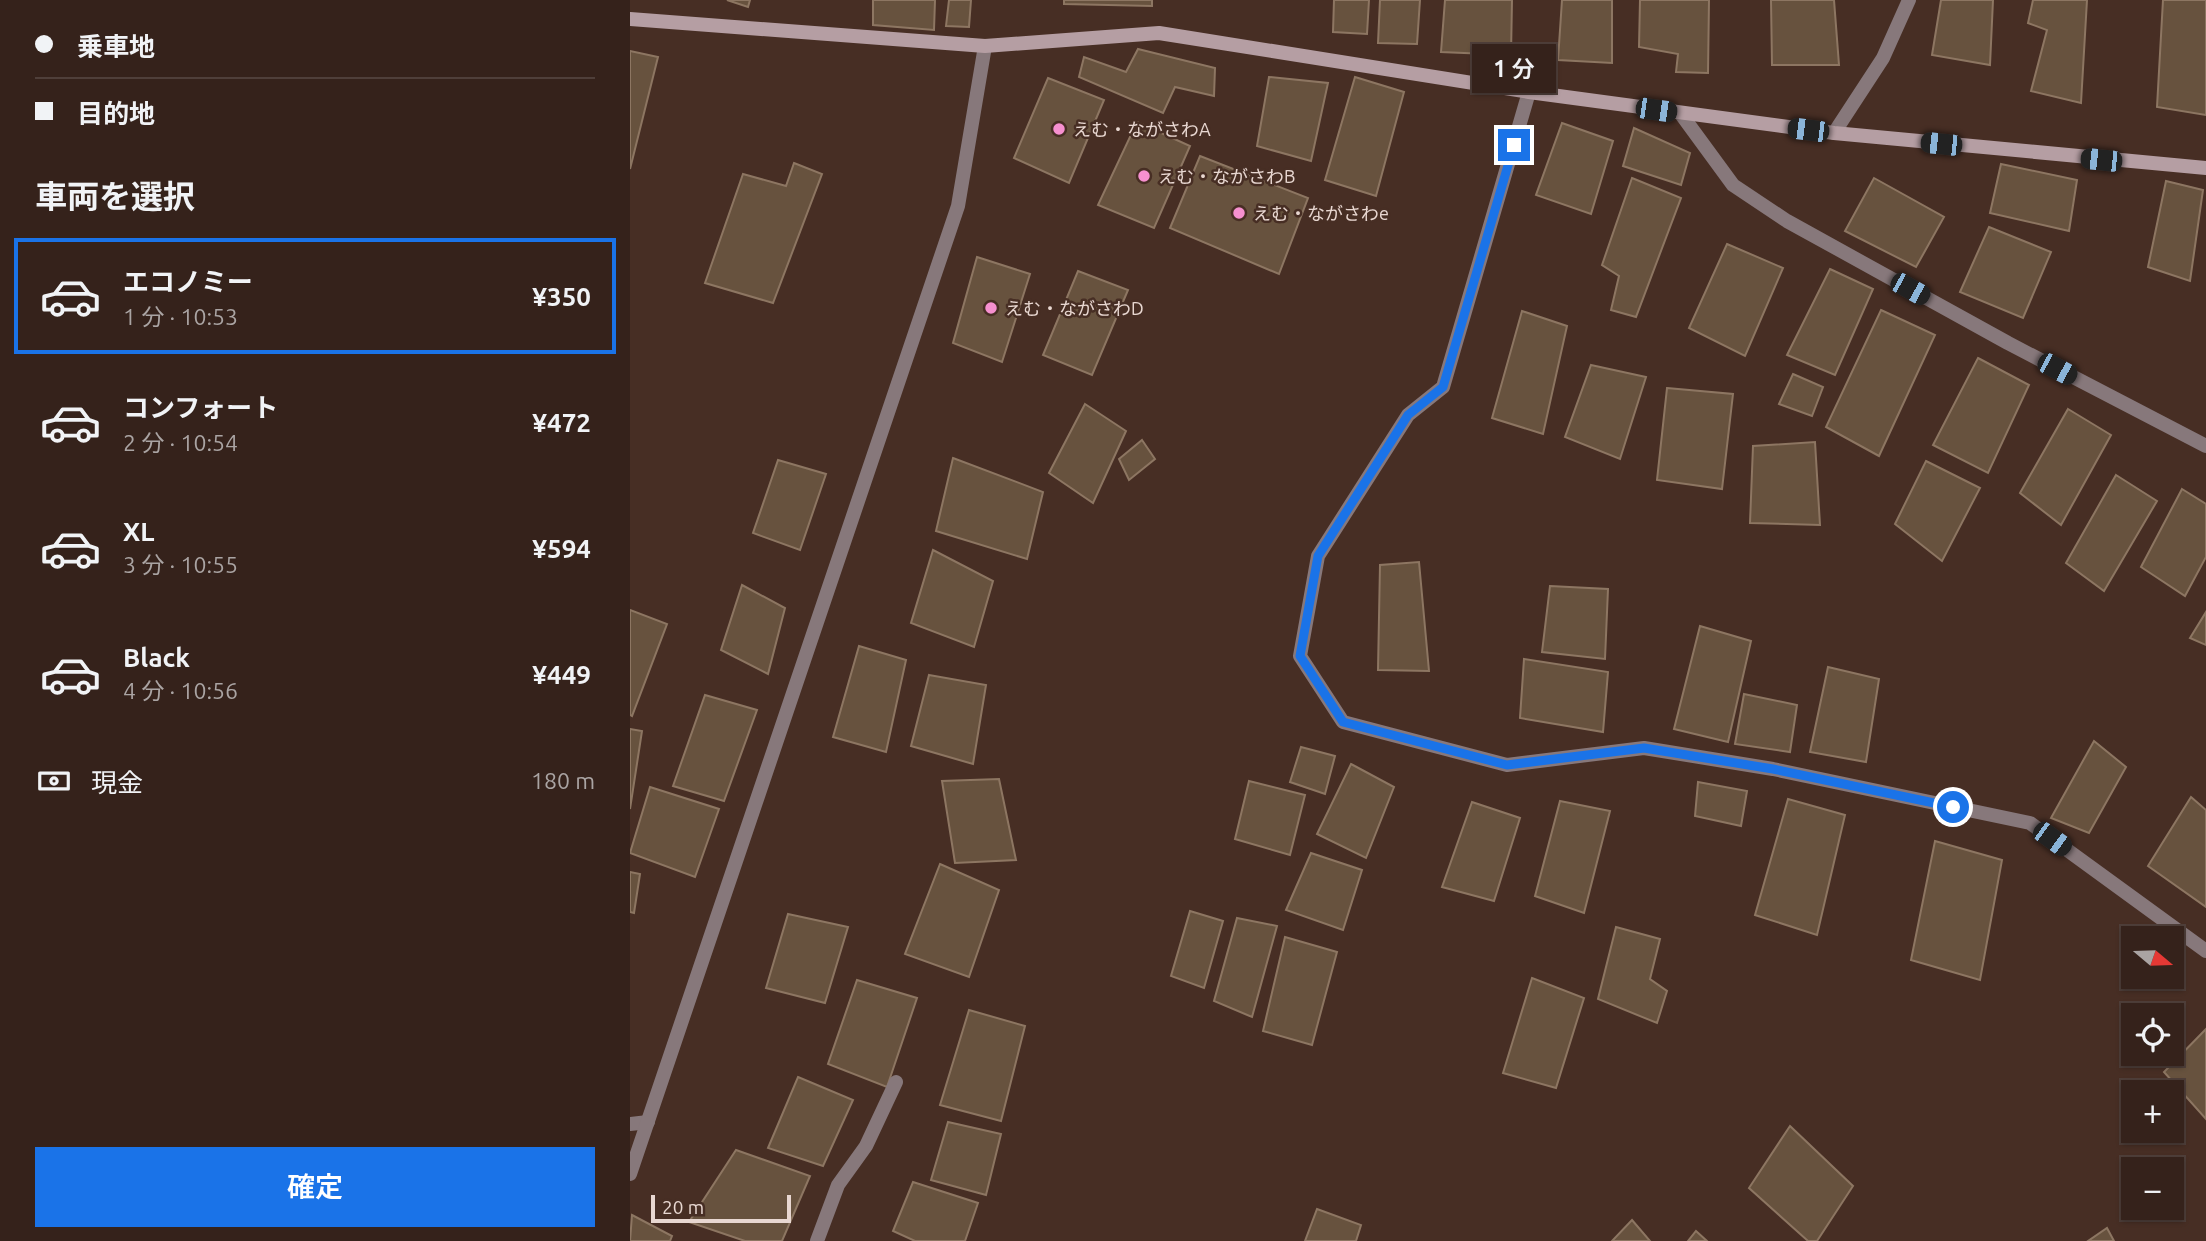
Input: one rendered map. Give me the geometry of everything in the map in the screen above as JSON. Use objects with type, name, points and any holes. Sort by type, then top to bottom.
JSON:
[{"type":"street","points":[[1834,133],[1883,58],[1909,0]]},
{"type":"street","points":[[630,19],[985,46],[1159,33],[1681,114],[1834,133],[2206,168]]},
{"type":"street","points":[[630,1174],[958,206],[985,46]]},
{"type":"street","points":[[1530,92],[1443,387],[1408,415],[1318,556],[1300,656],[1343,722],[1507,765],[1644,748],[1773,769],[2030,823],[2206,951]]},
{"type":"street","points":[[1681,114],[1733,185],[1787,221],[2008,343],[2206,446]]},
{"type":"street","points":[[817,1241],[838,1185],[866,1146],[896,1082]]},
{"type":"street","points":[[630,1124],[648,1122]]},
{"type":"building","points":[[727,0],[750,0],[748,7]]},
{"type":"building","points":[[873,0],[935,0],[934,30],[873,25]]},
{"type":"building","points":[[949,0],[971,0],[969,27],[946,26]]},
{"type":"building","points":[[1064,0],[1152,0],[1152,6],[1064,4]]},
{"type":"building","points":[[1334,0],[1369,0],[1367,34],[1333,32]]},
{"type":"building","points":[[1380,0],[1420,0],[1417,44],[1378,43]]},
{"type":"building","points":[[1445,0],[1512,0],[1511,55],[1441,52]]},
{"type":"building","points":[[1562,0],[1612,0],[1612,63],[1558,60]]},
{"type":"building","points":[[1640,0],[1709,0],[1708,73],[1676,72],[1678,54],[1639,47]]},
{"type":"building","points":[[1771,0],[1834,0],[1839,65],[1772,65]]},
{"type":"building","points":[[1941,0],[1993,0],[1990,65],[1932,55]]},
{"type":"building","points":[[2033,0],[2087,0],[2081,103],[2031,91],[2047,30],[2028,23]]},
{"type":"building","points":[[2163,0],[2206,0],[2206,115],[2157,107]]},
{"type":"building","points":[[1138,49],[1215,68],[1214,96],[1175,87],[1163,113],[1079,77],[1084,57],[1126,72]]},
{"type":"building","points":[[630,51],[658,57],[630,169]]},
{"type":"building","points":[[1269,77],[1328,83],[1311,161],[1257,146]]},
{"type":"building","points":[[1355,77],[1404,92],[1376,196],[1325,180]]},
{"type":"building","name":"えむ・ながさわA","points":[[1048,78],[1104,100],[1069,183],[1014,158]]},
{"type":"building","name":"えむ・ながさわB","points":[[1137,122],[1190,146],[1154,228],[1098,205]]},
{"type":"building","points":[[1562,123],[1613,141],[1591,214],[1536,195]]},
{"type":"building","points":[[1634,128],[1690,153],[1681,185],[1623,166]]},
{"type":"building","name":"えむ・ながさわe","points":[[1200,156],[1308,198],[1279,274],[1170,228]]},
{"type":"building","points":[[794,163],[822,174],[773,303],[705,283],[743,174],[786,186]]},
{"type":"building","points":[[2001,164],[2077,180],[2069,231],[1990,213]]},
{"type":"building","points":[[1632,178],[1681,198],[1636,317],[1611,310],[1619,276],[1602,265]]},
{"type":"building","points":[[1874,178],[1944,217],[1916,267],[1845,231]]},
{"type":"building","points":[[2166,181],[2203,190],[2190,281],[2148,267]]},
{"type":"building","points":[[1989,227],[2051,252],[2023,318],[1960,292]]},
{"type":"building","points":[[1727,244],[1783,268],[1745,356],[1689,328]]},
{"type":"building","name":"えむ・ながさわD","points":[[977,257],[1030,274],[1002,362],[953,343]]},
{"type":"building","points":[[1830,269],[1873,289],[1835,375],[1787,355]]},
{"type":"building","points":[[1078,271],[1128,290],[1092,375],[1043,355]]},
{"type":"building","points":[[1881,310],[1935,335],[1879,456],[1826,427]]},
{"type":"building","points":[[1522,311],[1567,326],[1543,434],[1492,418]]},
{"type":"building","points":[[1978,358],[2029,385],[1988,473],[1933,445]]},
{"type":"building","points":[[1591,365],[1646,377],[1620,459],[1565,437]]},
{"type":"building","points":[[1793,374],[1823,387],[1812,416],[1779,404]]},
{"type":"building","points":[[1667,388],[1733,394],[1722,489],[1657,480]]},
{"type":"building","points":[[1085,404],[1126,431],[1093,503],[1049,473]]},
{"type":"building","points":[[2068,409],[2111,435],[2061,525],[2020,493]]},
{"type":"building","points":[[1142,440],[1155,459],[1129,480],[1119,459]]},
{"type":"building","points":[[1815,442],[1820,525],[1750,523],[1753,446]]},
{"type":"building","points":[[953,458],[1043,492],[1027,559],[936,531]]},
{"type":"building","points":[[778,460],[826,474],[800,550],[753,533]]},
{"type":"building","points":[[1926,461],[1980,488],[1942,561],[1895,524]]},
{"type":"building","points":[[2116,475],[2157,501],[2104,591],[2066,563]]},
{"type":"building","points":[[2182,489],[2206,504],[2206,557],[2185,596],[2141,567]]},
{"type":"building","points":[[933,550],[993,581],[974,647],[911,623]]},
{"type":"building","points":[[1419,562],[1429,671],[1378,670],[1380,565]]},
{"type":"building","points":[[742,585],[785,608],[768,674],[721,650]]},
{"type":"building","points":[[1550,586],[1608,589],[1605,659],[1542,652]]},
{"type":"building","points":[[630,610],[667,624],[632,716],[630,715]]},
{"type":"building","points":[[2206,612],[2206,645],[2190,638]]},
{"type":"building","points":[[1700,626],[1751,641],[1728,742],[1674,729]]},
{"type":"building","points":[[859,646],[906,660],[886,752],[833,737]]},
{"type":"building","points":[[1524,659],[1608,672],[1603,732],[1520,718]]},
{"type":"building","points":[[1828,667],[1879,679],[1866,762],[1810,752]]},
{"type":"building","points":[[929,675],[986,685],[973,764],[911,746]]},
{"type":"building","points":[[1744,694],[1797,705],[1790,752],[1735,744]]},
{"type":"building","points":[[705,695],[757,710],[724,801],[673,786]]},
{"type":"building","points":[[630,729],[642,731],[630,809]]},
{"type":"building","points":[[2094,741],[2126,767],[2089,833],[2051,818]]},
{"type":"building","points":[[1301,747],[1335,756],[1325,794],[1290,782]]},
{"type":"building","points":[[1351,764],[1394,787],[1366,858],[1317,834]]},
{"type":"building","points":[[999,779],[1016,860],[955,863],[942,781]]},
{"type":"building","points":[[1249,781],[1305,795],[1290,855],[1235,839]]},
{"type":"building","points":[[1698,782],[1747,791],[1741,826],[1695,816]]},
{"type":"building","points":[[650,787],[719,809],[695,877],[630,853]]},
{"type":"building","points":[[2191,797],[2206,810],[2206,907],[2148,866]]},
{"type":"building","points":[[1788,799],[1845,815],[1817,935],[1755,915]]},
{"type":"building","points":[[1560,801],[1610,811],[1584,913],[1535,896]]},
{"type":"building","points":[[1472,802],[1520,818],[1494,901],[1442,887]]},
{"type":"building","points":[[1935,841],[2002,860],[1980,980],[1911,960]]},
{"type":"building","points":[[1311,853],[1362,870],[1343,930],[1286,910]]},
{"type":"building","points":[[940,864],[999,890],[969,977],[905,954]]},
{"type":"building","points":[[630,872],[640,874],[634,913],[630,912]]},
{"type":"building","points":[[1190,911],[1223,921],[1204,988],[1171,976]]},
{"type":"building","points":[[788,914],[848,927],[825,1003],[766,988]]},
{"type":"building","points":[[1237,918],[1277,926],[1252,1017],[1214,1001]]},
{"type":"building","points":[[1616,927],[1660,939],[1650,979],[1667,991],[1657,1023],[1598,999]]},
{"type":"building","points":[[1285,937],[1337,952],[1312,1045],[1263,1031]]},
{"type":"building","points":[[1532,978],[1584,998],[1556,1088],[1503,1073]]},
{"type":"building","points":[[857,980],[917,998],[887,1087],[828,1064]]},
{"type":"building","points":[[969,1010],[1025,1026],[1001,1121],[940,1105]]},
{"type":"building","points":[[2206,1029],[2206,1119],[2184,1094],[2184,1080],[2171,1080],[2164,1072],[2170,1066],[2184,1066],[2184,1052]]},
{"type":"building","points":[[798,1077],[853,1100],[823,1166],[768,1148]]},
{"type":"building","points":[[948,1122],[1001,1134],[986,1195],[931,1180]]},
{"type":"building","points":[[1790,1126],[1853,1186],[1817,1241],[1808,1241],[1749,1188]]},
{"type":"building","points":[[736,1150],[810,1176],[782,1241],[745,1241],[689,1222]]},
{"type":"building","points":[[913,1182],[978,1203],[965,1241],[915,1241],[893,1231]]},
{"type":"building","points":[[1317,1209],[1361,1225],[1356,1241],[1305,1241]]},
{"type":"building","points":[[632,1215],[672,1236],[670,1241],[630,1241]]},
{"type":"building","points":[[1632,1220],[1650,1241],[1612,1241]]},
{"type":"building","points":[[2107,1228],[2114,1241],[2088,1241]]},
{"type":"building","points":[[1696,1231],[1707,1241],[1688,1241]]},
{"type":"place","name":"えむ・ながさわA","points":[[1059,129]]},
{"type":"place","name":"えむ・ながさわB","points":[[1144,176]]},
{"type":"place","name":"えむ・ながさわe","points":[[1239,213]]},
{"type":"place","name":"えむ・ながさわD","points":[[991,308]]},
{"type":"route","points":[[1514,145],[1443,387],[1408,415],[1318,556],[1300,656],[1343,722],[1507,765],[1644,748],[1773,769],[1953,807]]}]
